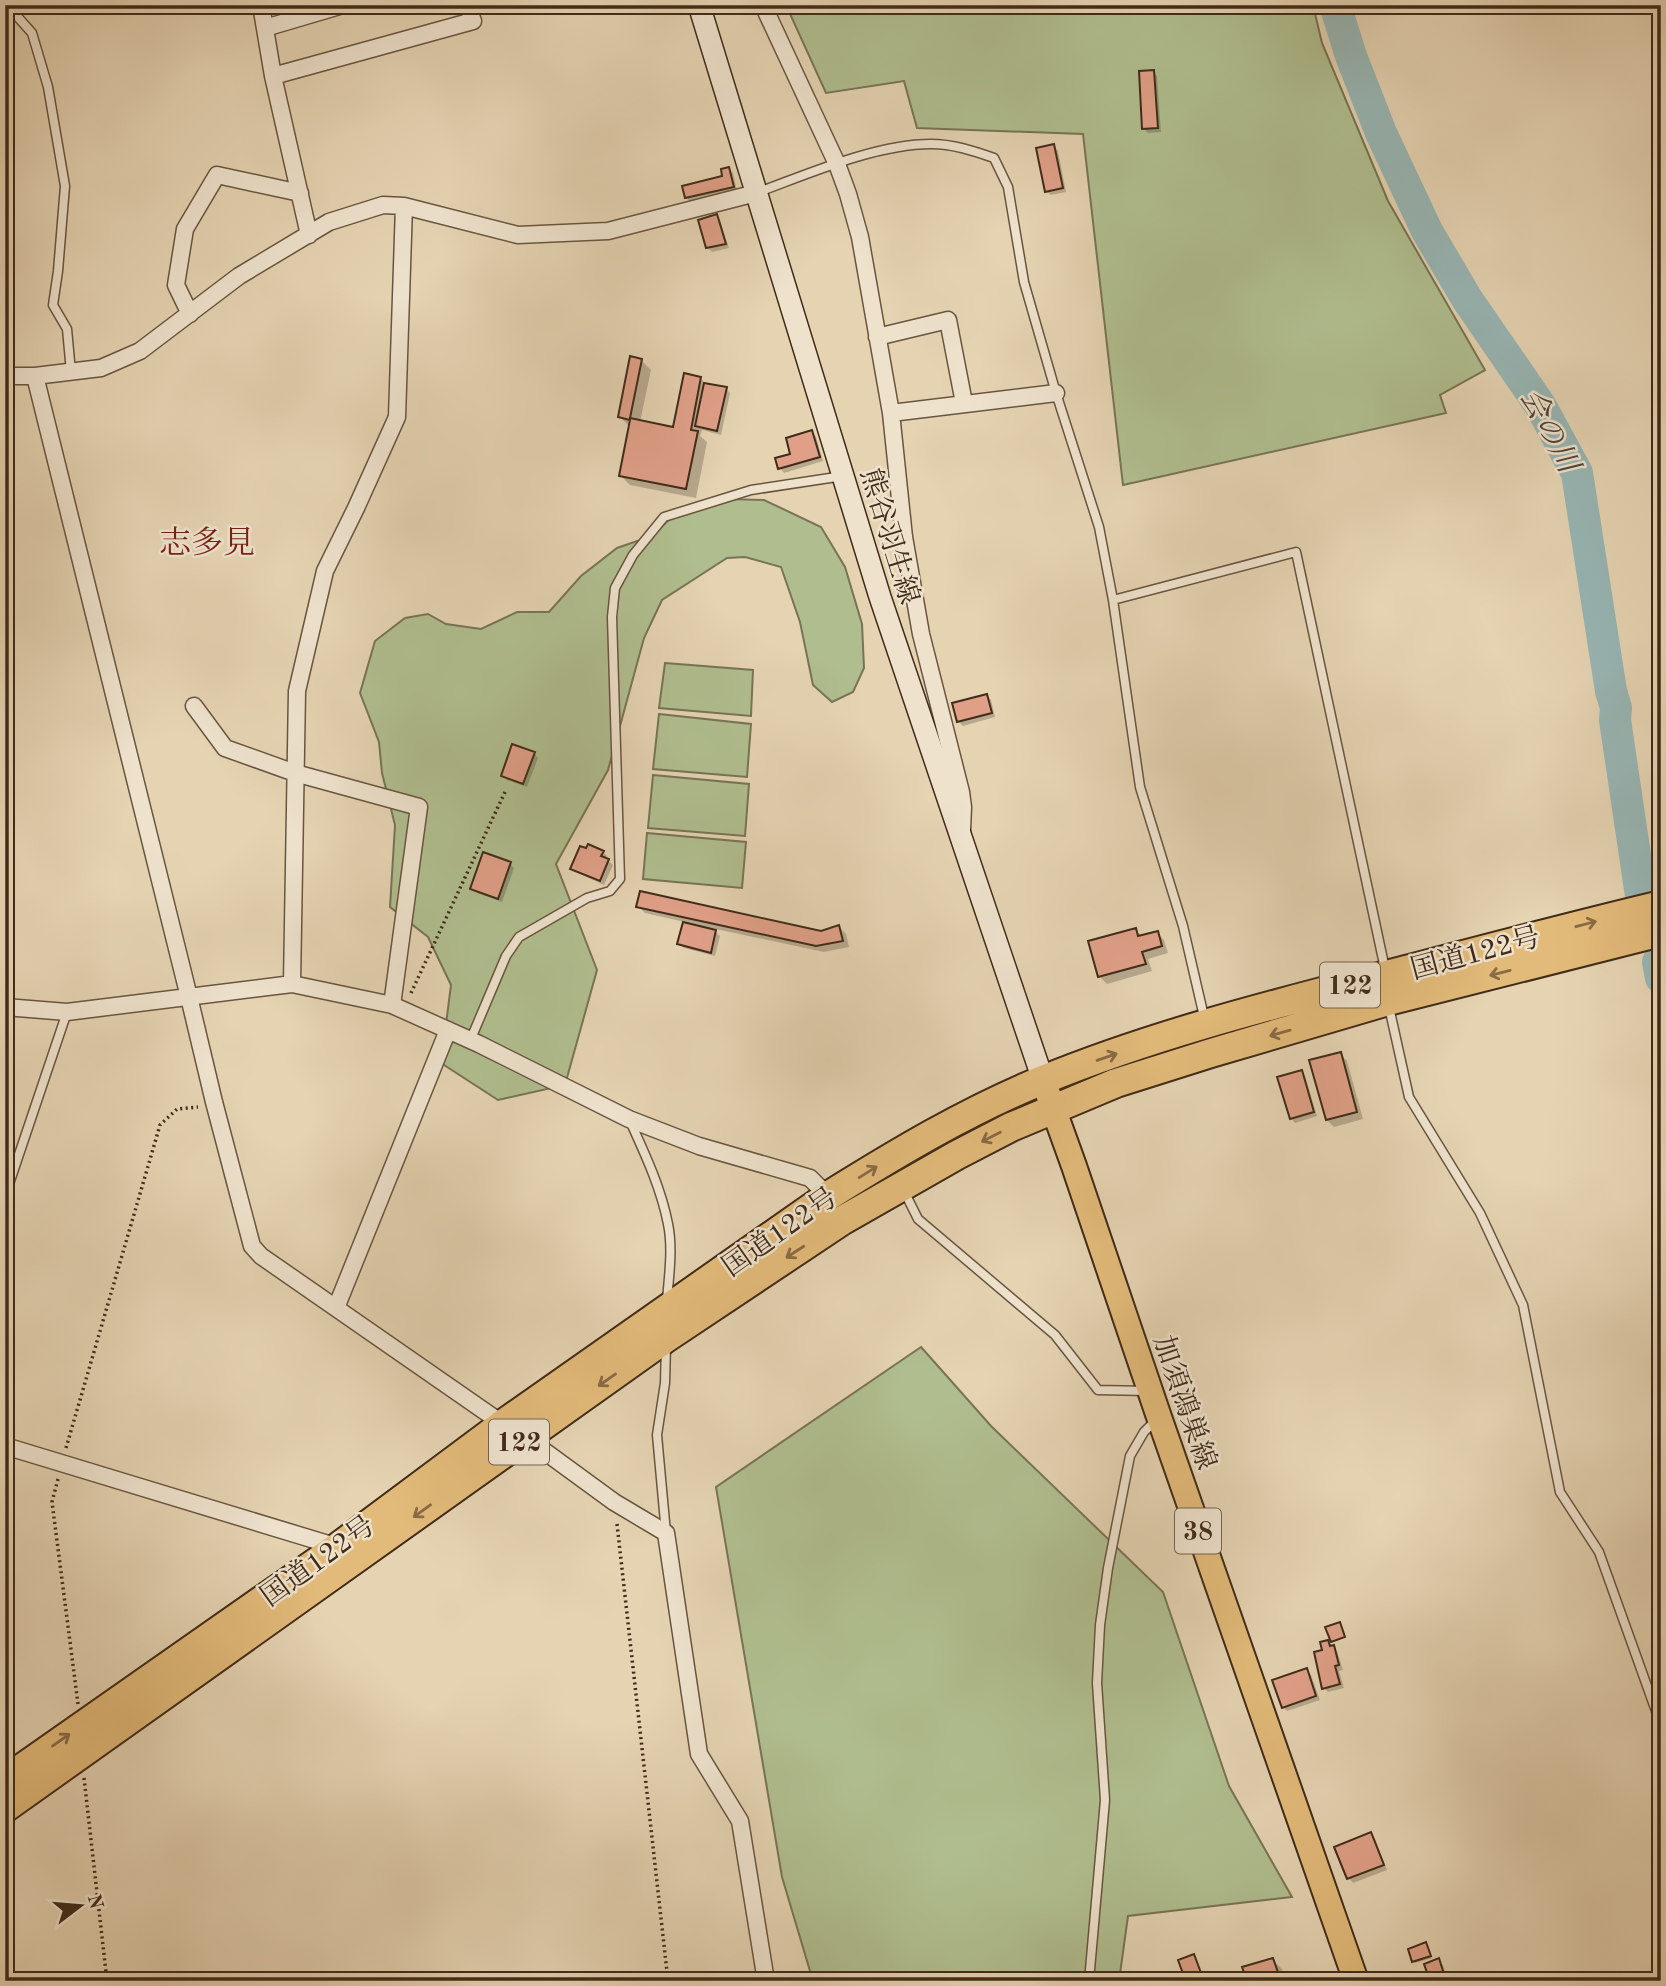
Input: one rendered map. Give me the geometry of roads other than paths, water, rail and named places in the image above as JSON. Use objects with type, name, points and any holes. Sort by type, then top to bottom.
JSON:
[{"type":"highway","name":"国道122号","points":[[666,1324],[901,1185],[1011,1127],[1116,1083],[1387,988],[1661,905]]},
{"type":"highway","name":"国道122号","points":[[5,1808],[82,1755],[514,1431],[666,1324],[828,1196],[943,1128],[1043,1080],[1206,1024],[1661,932]]},
{"type":"highway","name":"国道122号","points":[[5,1780],[338,1547],[514,1431]]},
{"type":"main road","name":"熊谷羽生線","points":[[699,5],[880,597],[1043,1080]]},
{"type":"main road","name":"加須鴻巣線","points":[[1043,1080],[1356,1981]]},
{"type":"street","points":[[261,5],[309,235]]},
{"type":"street","points":[[265,28],[344,5]]},
{"type":"street","points":[[274,76],[473,22],[467,5]]},
{"type":"street","points":[[763,5],[837,164],[860,237],[891,413],[904,537],[920,634],[961,792],[962,843]]},
{"type":"street","points":[[190,314],[176,285],[185,229],[217,175],[300,193]]},
{"type":"street","points":[[5,376],[35,376],[102,368],[140,351],[239,276],[328,222],[383,205],[404,206],[518,235],[608,231],[756,193]]},
{"type":"street","points":[[292,984],[297,691],[325,571],[397,417],[404,206]]},
{"type":"street","points":[[877,337],[948,320],[964,403]]},
{"type":"street","points":[[35,376],[252,1246],[261,1256],[614,1502],[666,1533],[699,1755],[740,1821],[766,1981]]},
{"type":"street","points":[[891,413],[1056,393]]},
{"type":"street","points":[[194,706],[225,748],[295,774],[419,807],[397,1008]]},
{"type":"street","points":[[5,1007],[67,1013],[292,984],[397,1008],[471,1041],[629,1119],[699,1146],[810,1178],[828,1196]]},
{"type":"street","points":[[336,1308],[448,1030]]},
{"type":"street","points":[[5,1446],[338,1547]]},
{"type":"lane","points":[[7,5],[32,33],[48,87],[65,186],[53,305],[67,329],[71,373]]},
{"type":"lane","points":[[756,193],[890,148],[932,144],[962,148],[994,158],[1008,187],[1024,282],[1099,527],[1113,600],[1140,787],[1183,926],[1206,1024]]},
{"type":"lane","points":[[471,1041],[506,956],[519,937],[587,898],[610,891],[620,879],[612,617],[615,588],[633,555],[664,517],[751,490],[843,476]]},
{"type":"lane","points":[[1113,600],[1296,552],[1409,1097],[1480,1213],[1523,1305],[1560,1492],[1599,1552],[1661,1725]]},
{"type":"lane","points":[[5,1196],[67,1013]]},
{"type":"lane","points":[[629,1119],[653,1170],[668,1226],[670,1272],[665,1383],[657,1436],[666,1533]]},
{"type":"lane","points":[[901,1185],[918,1219],[1055,1335],[1098,1390],[1150,1392]]},
{"type":"lane","points":[[1089,1981],[1105,1800],[1097,1683],[1100,1625],[1130,1456],[1144,1432],[1159,1417]]},
{"type":"waterway","name":"会の川","points":[[1335,5],[1351,56],[1381,133],[1427,231],[1467,299],[1540,405],[1577,473],[1611,691],[1616,708],[1615,720],[1641,896]]},
{"type":"waterway","name":"会の川","points":[[1658,962],[1661,978]]},
{"type":"district","name":"志多見","points":[[207,542]]}]
